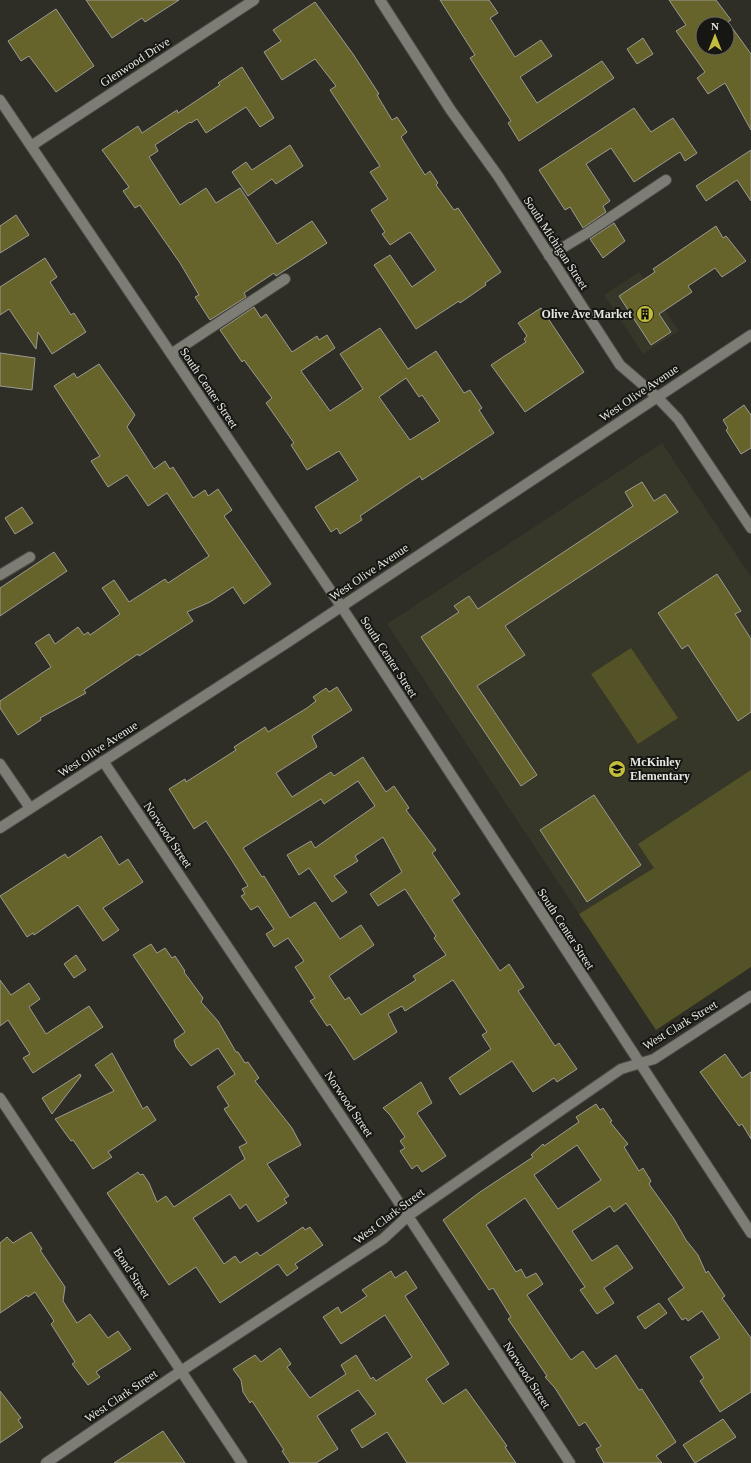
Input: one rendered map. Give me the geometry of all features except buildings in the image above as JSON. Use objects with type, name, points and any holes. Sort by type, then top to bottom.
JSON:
[{"type":"street","name":"Glenwood Drive","points":[[31,146],[254,0]]},
{"type":"street","name":"South Michigan Street","points":[[380,0],[620,365],[656,396],[678,420],[751,528]]},
{"type":"street","name":"South Center Street","points":[[0,100],[340,606],[638,1063],[751,1233]]},
{"type":"street","points":[[549,256],[587,233],[666,180]]},
{"type":"street","points":[[171,354],[285,279]]},
{"type":"street","name":"West Olive Avenue","points":[[0,828],[751,335]]},
{"type":"street","points":[[0,575],[30,557]]},
{"type":"street","name":"Norwood Street","points":[[103,761],[408,1216],[570,1463]]},
{"type":"street","points":[[0,764],[30,808]]},
{"type":"street","name":"West Clark Street","points":[[46,1463],[181,1371],[383,1239],[408,1216],[621,1069],[654,1059],[751,996]]},
{"type":"street","name":"Bond Street","points":[[0,1098],[242,1463]]},
{"type":"shaded area","points":[[639,272],[679,331],[643,354],[604,295]]},
{"type":"shaded area","name":"McKinley Elementary","points":[[662,443],[751,577],[751,967],[656,1030],[387,624]]},
{"type":"shaded area","points":[[631,648],[678,718],[638,744],[591,674]]},
{"type":"shaded area","points":[[751,770],[751,967],[656,1030],[579,914],[654,868],[638,844]]},
{"type":"place","name":"Olive Ave Market","points":[[645,314]]},
{"type":"place","name":"McKinley Elementary","points":[[617,769]]}]
